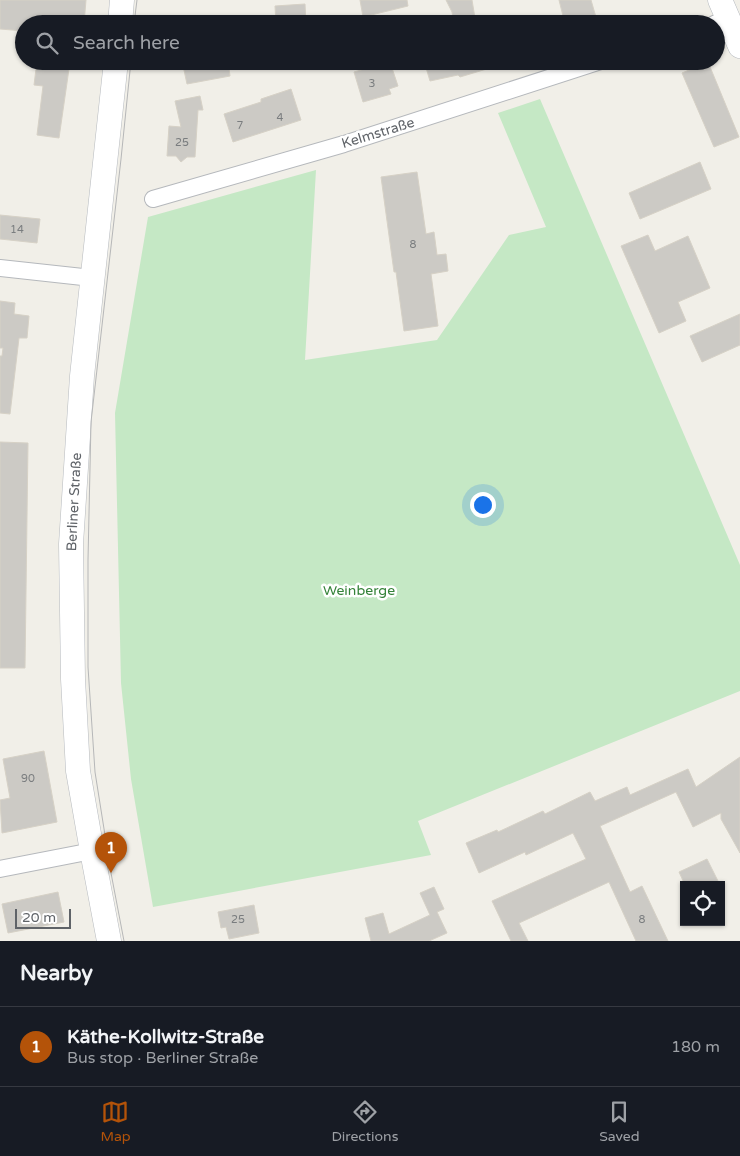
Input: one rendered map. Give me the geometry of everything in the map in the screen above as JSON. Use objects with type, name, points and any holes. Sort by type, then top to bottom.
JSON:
[{"type":"street","points":[[121,15],[122,0]]},
{"type":"street","points":[[725,21],[740,46]]},
{"type":"street","name":"Berliner Straße","points":[[109,941],[78,770],[73,679],[71,544],[82,376],[115,70]]},
{"type":"street","name":"Kelmstraße","points":[[153,199],[344,144],[573,70]]},
{"type":"street","points":[[0,268],[92,278]]},
{"type":"street","points":[[0,869],[92,851]]},
{"type":"green space","name":"Weinberge","points":[[540,99],[740,565],[740,691],[418,821],[431,855],[153,907],[131,779],[121,683],[115,413],[148,217],[316,170],[305,360],[437,340],[509,235],[546,227],[498,113]]},
{"type":"building","points":[[0,0],[86,0],[85,15],[15,15],[15,30],[0,29]]},
{"type":"building","points":[[360,0],[407,0],[408,6],[371,15],[363,15]]},
{"type":"building","points":[[446,0],[472,0],[474,15],[452,15]]},
{"type":"building","points":[[559,0],[591,0],[595,15],[563,15]]},
{"type":"building","points":[[305,4],[306,15],[276,15],[275,6]]},
{"type":"building","points":[[36,70],[69,70],[59,138],[37,135],[43,86],[34,85]]},
{"type":"building","points":[[184,70],[229,70],[230,76],[187,84]]},
{"type":"building","points":[[361,70],[393,70],[398,86],[389,89],[391,94],[363,102],[354,72]]},
{"type":"building","points":[[427,70],[483,70],[460,77],[458,75],[430,81]]},
{"type":"building","points":[[689,70],[711,70],[739,137],[714,147],[682,73]]},
{"type":"building","points":[[291,89],[301,120],[233,142],[224,114],[261,102],[261,99]]},
{"type":"building","points":[[200,96],[203,110],[198,110],[195,157],[187,157],[181,162],[176,156],[167,156],[169,126],[181,127],[175,101]]},
{"type":"building","points":[[700,162],[711,189],[640,219],[629,193]]},
{"type":"building","points":[[417,172],[426,234],[434,232],[437,255],[446,254],[448,271],[431,274],[438,326],[404,331],[381,177]]},
{"type":"building","points":[[0,215],[40,219],[37,243],[0,239]]},
{"type":"building","points":[[648,235],[655,251],[688,236],[710,288],[678,302],[686,321],[659,333],[621,246]]},
{"type":"building","points":[[0,301],[15,303],[14,314],[29,316],[27,338],[19,338],[10,414],[0,413],[0,356],[2,356],[3,348],[0,348]]},
{"type":"building","points":[[740,314],[740,345],[702,362],[690,336]]},
{"type":"building","points":[[0,442],[28,443],[25,668],[0,668]]},
{"type":"building","points":[[44,751],[57,822],[2,833],[0,800],[10,798],[3,759]]},
{"type":"building","points":[[740,757],[740,853],[721,819],[721,813],[693,827],[676,792],[600,826],[630,892],[642,886],[668,941],[636,941],[609,882],[519,923],[528,941],[511,941],[492,901],[586,859],[573,833],[526,855],[525,852],[479,873],[466,843],[497,830],[498,832],[543,811],[545,814],[590,792],[595,801],[627,787],[630,795],[688,769],[696,787]]},
{"type":"building","points":[[707,859],[718,881],[683,881],[679,872]]},
{"type":"building","points":[[434,887],[444,909],[437,912],[447,933],[429,941],[371,941],[365,918],[383,913],[389,934],[430,915],[420,893]]},
{"type":"building","points":[[58,892],[64,922],[8,933],[2,904]]},
{"type":"building","points":[[254,905],[259,933],[229,939],[226,927],[221,928],[218,912]]},
{"type":"tram line","points":[[135,15],[137,0]]},
{"type":"tram line","points":[[124,941],[95,772],[88,667],[88,560],[91,422],[130,70]]},
{"type":"place","name":"Käthe-Kollwitz-Straße","points":[[111,873]]}]
